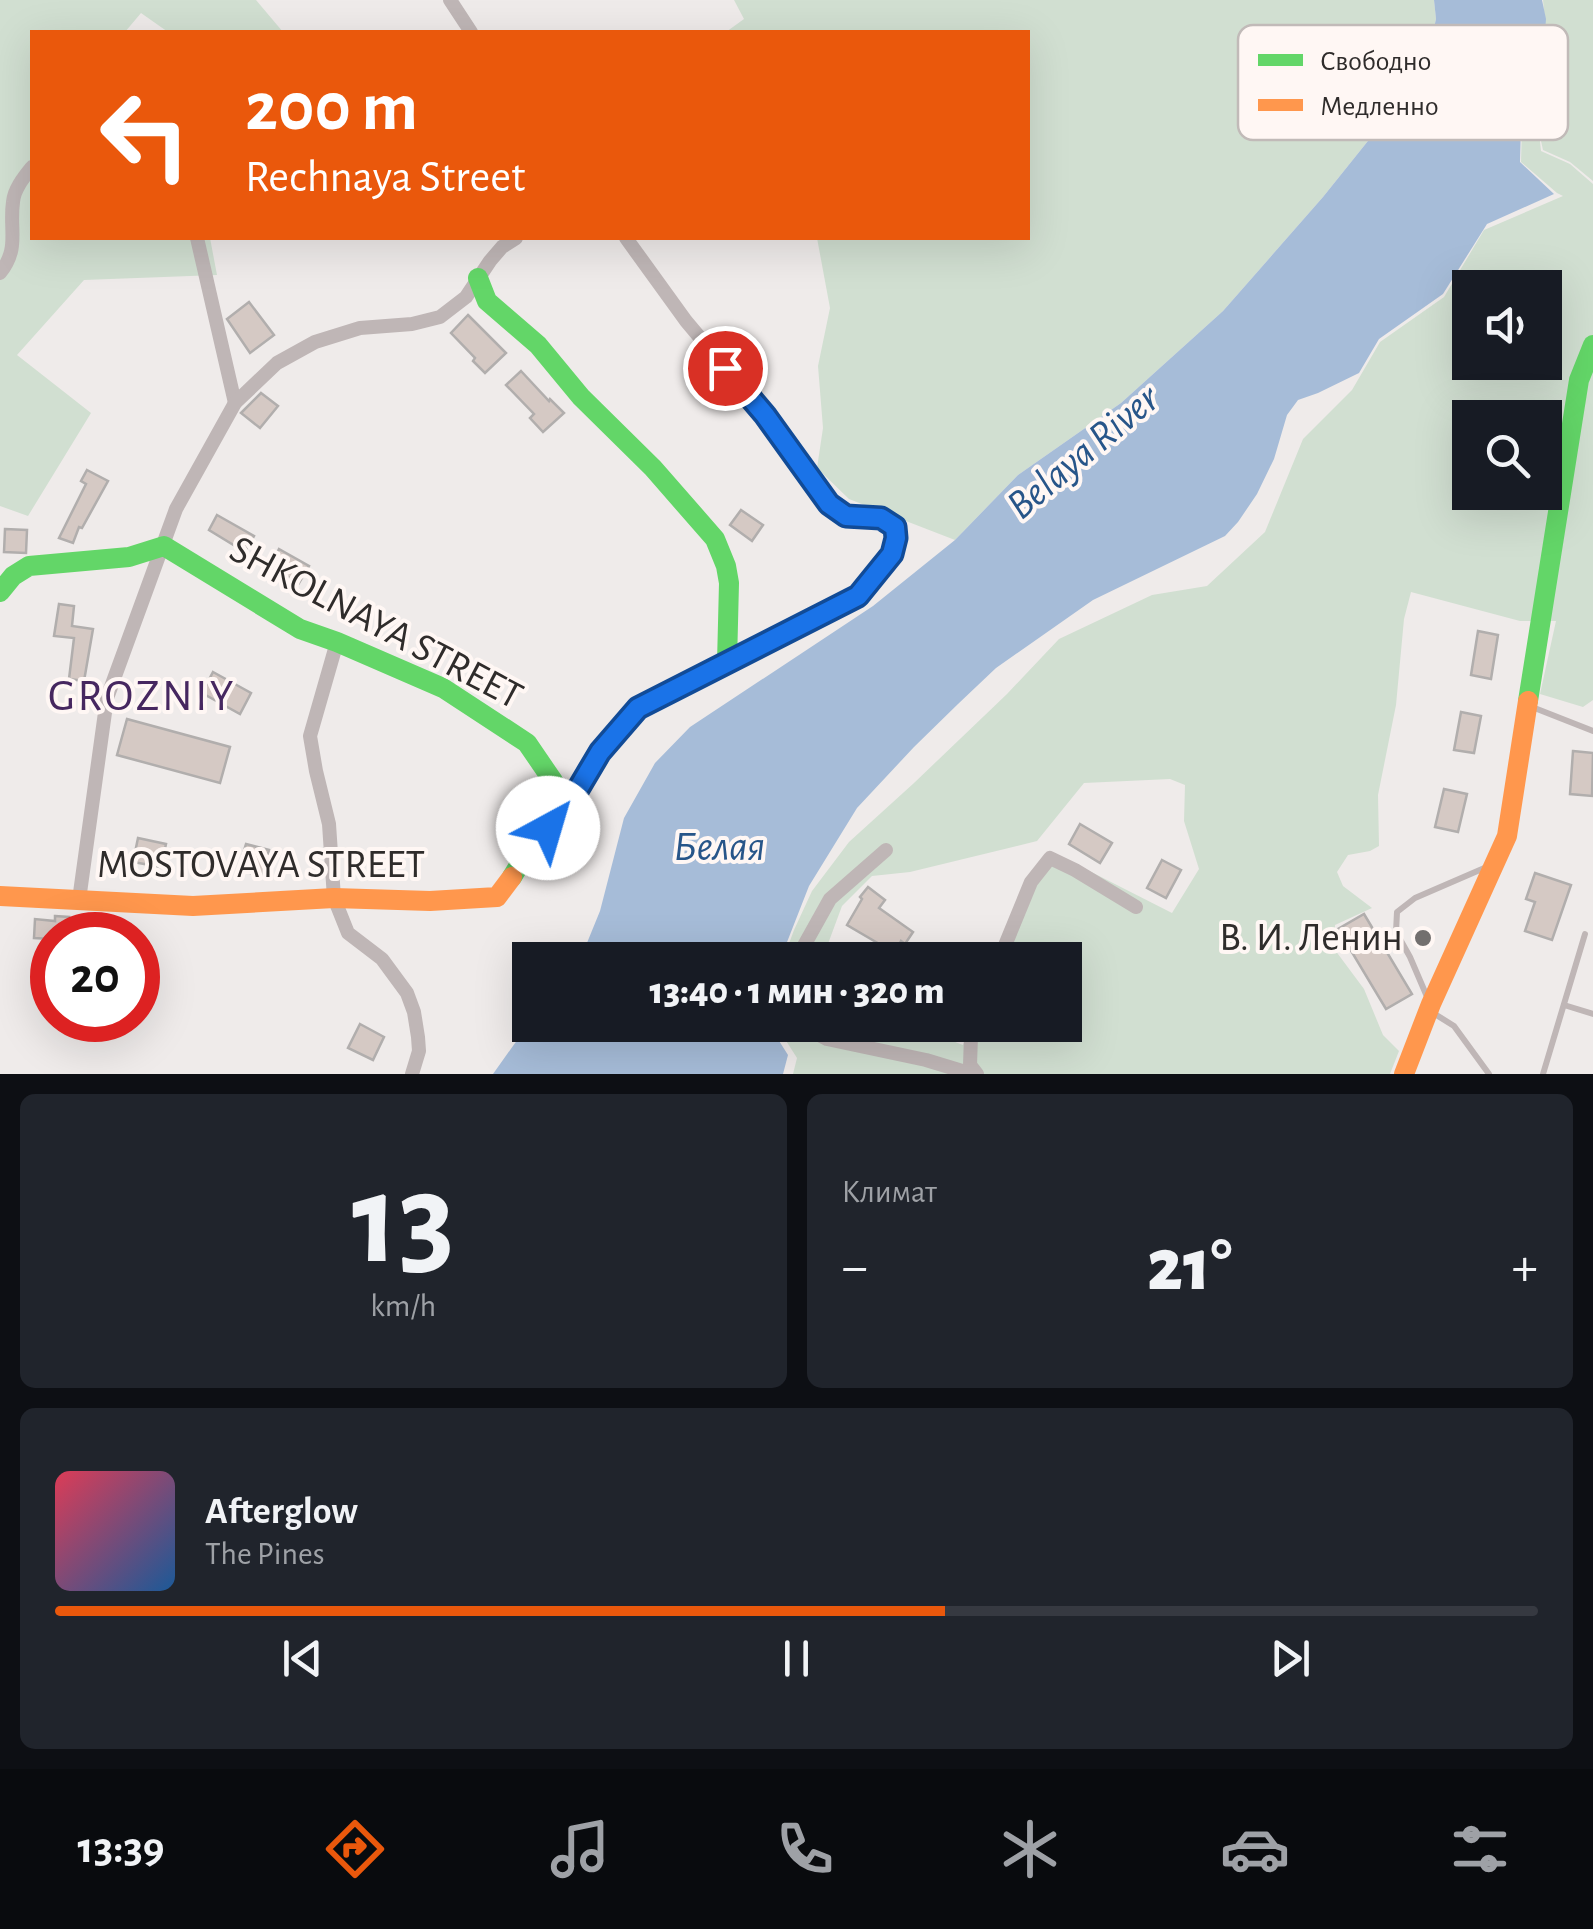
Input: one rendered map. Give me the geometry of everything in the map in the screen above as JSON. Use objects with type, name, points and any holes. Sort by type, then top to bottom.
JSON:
[{"type":"street","points":[[450,0],[471,30]]},
{"type":"street","points":[[0,272],[8,263],[13,245],[15,192],[30,170]]},
{"type":"street","points":[[197,240],[235,403]]},
{"type":"street","points":[[80,900],[106,698],[176,509],[235,403],[277,363],[316,342],[360,328],[412,324],[440,317],[466,297],[502,248],[513,240]]},
{"type":"street","points":[[627,240],[686,322],[765,415],[829,504],[846,516],[881,518],[895,527],[892,554]]},
{"type":"street","points":[[478,278],[487,301],[538,345],[581,398],[653,468],[714,539],[730,584],[727,663]]},
{"type":"street","points":[[1404,1074],[1507,836],[1579,380],[1593,345]]},
{"type":"street","points":[[0,592],[13,576],[29,566],[129,557],[164,546]]},
{"type":"street","name":"SHKOLNAYA STREET","points":[[164,546],[300,629],[443,688],[527,744],[553,782],[548,828]]},
{"type":"street","points":[[337,642],[310,736],[329,824],[334,898],[348,933],[382,959],[407,994],[414,1012],[419,1051],[412,1074]]},
{"type":"street","name":"MOSTOVAYA STREET","points":[[0,896],[193,906],[334,898],[430,901],[498,897],[548,828]]},
{"type":"street","points":[[806,942],[830,899],[886,850]]},
{"type":"street","points":[[1006,942],[1031,882],[1050,858],[1136,907]]},
{"type":"street","points":[[841,1042],[975,1074]]},
{"type":"street","points":[[971,1042],[970,1065],[975,1074]]},
{"type":"lane","points":[[548,828],[561,818],[600,752],[638,708],[858,596],[892,554]]},
{"type":"lane","points":[[1526,705],[1593,731]]},
{"type":"lane","points":[[1489,1074],[1454,1026],[1430,1007],[1396,932],[1398,912],[1415,898],[1495,863]]},
{"type":"lane","points":[[1544,1074],[1585,934]]},
{"type":"lane","points":[[1564,1005],[1593,1014]]},
{"type":"green space","points":[[0,0],[256,0],[281,30],[165,30],[141,13],[127,30],[30,30],[30,240],[210,240],[217,275],[84,280],[17,355],[91,413],[28,516],[0,506]]},
{"type":"green space","points":[[734,0],[1434,0],[1436,19],[1435,25],[1238,25],[1238,140],[1369,140],[1223,311],[1121,403],[1018,475],[955,540],[849,499],[817,468],[823,428],[818,366],[830,308],[817,240],[1030,240],[1030,30],[729,30],[744,19]]},
{"type":"green space","points":[[1543,0],[1593,0],[1593,181],[1570,162],[1543,150],[1541,140],[1568,140],[1568,25],[1545,25]]},
{"type":"green space","points":[[1522,140],[1540,140],[1541,151],[1570,164],[1593,184],[1593,700],[1583,707],[1540,694],[1556,621],[1520,621],[1411,592],[1404,619],[1396,705],[1378,795],[1379,846],[1348,855],[1337,872],[1343,886],[1372,908],[1335,925],[1335,950],[1364,989],[1383,1035],[1399,1051],[1390,1074],[793,1074],[797,1058],[787,1042],[1082,1042],[1082,942],[1002,942],[1028,878],[1050,851],[1172,913],[1199,869],[1184,821],[1185,785],[1170,779],[1084,783],[1037,841],[910,872],[872,876],[842,906],[829,942],[790,942],[812,891],[849,842],[1007,694],[1059,639],[1152,595],[1207,586],[1265,532],[1303,439],[1352,390],[1380,342],[1444,297],[1452,284],[1452,380],[1562,380],[1562,270],[1460,270],[1484,230],[1563,196],[1521,162]]},
{"type":"water","name":"Белая","points":[[1434,0],[1542,0],[1546,19],[1546,25],[1435,25]]},
{"type":"water","name":"Белая","points":[[1369,140],[1521,140],[1520,162],[1554,194],[1487,224],[1458,270],[1452,270],[1452,280],[1443,294],[1379,339],[1359,373],[1298,400],[1287,415],[1274,459],[1257,494],[1225,536],[1093,600],[996,668],[914,747],[857,808],[809,886],[787,942],[587,942],[600,911],[624,818],[655,763],[690,727],[873,606],[955,540],[1018,475],[1121,403],[1223,311]]},
{"type":"water","points":[[516,1042],[780,1042],[788,1055],[783,1074],[493,1074]]},
{"type":"building","points":[[249,302],[274,335],[250,353],[227,319]]},
{"type":"building","points":[[468,315],[506,353],[485,373],[451,333]]},
{"type":"building","points":[[521,371],[564,413],[543,432],[530,418],[534,414],[506,385]]},
{"type":"building","points":[[261,393],[278,406],[260,428],[241,413]]},
{"type":"building","points":[[87,470],[108,481],[73,543],[59,538],[86,484],[81,481]]},
{"type":"building","points":[[741,510],[763,525],[752,541],[730,525]]},
{"type":"building","points":[[217,515],[254,536],[245,552],[209,530]]},
{"type":"building","points":[[5,529],[27,530],[26,553],[4,552]]},
{"type":"building","points":[[279,549],[309,566],[299,583],[270,567]]},
{"type":"building","points":[[59,604],[74,606],[72,626],[93,629],[84,681],[69,679],[74,638],[54,636]]},
{"type":"building","points":[[1478,631],[1498,635],[1491,679],[1471,675]]},
{"type":"building","points":[[213,672],[251,693],[240,714],[202,693]]},
{"type":"building","points":[[1461,712],[1481,716],[1474,753],[1454,750]]},
{"type":"building","points":[[127,719],[230,747],[220,783],[117,755]]},
{"type":"building","points":[[1573,751],[1593,753],[1592,796],[1570,794]]},
{"type":"building","points":[[1444,789],[1467,794],[1458,832],[1435,827]]},
{"type":"building","points":[[1080,824],[1112,843],[1100,863],[1069,844]]},
{"type":"building","points":[[138,838],[166,844],[161,867],[133,862]]},
{"type":"building","points":[[246,844],[269,850],[262,876],[239,870]]},
{"type":"building","points":[[1162,860],[1181,870],[1166,898],[1147,888]]},
{"type":"building","points":[[1535,873],[1571,885],[1552,940],[1525,931],[1535,902],[1526,899]]},
{"type":"building","points":[[868,887],[885,900],[879,908],[913,932],[906,942],[876,942],[847,925]]},
{"type":"building","points":[[1364,914],[1412,994],[1386,1009],[1338,929]]},
{"type":"building","points":[[360,1024],[384,1037],[373,1060],[348,1048]]},
{"type":"traffic: fast","points":[[478,278],[487,301],[538,345],[581,397],[653,468],[715,539],[729,583],[727,663]]},
{"type":"traffic: fast","points":[[1528,701],[1579,380],[1593,345]]},
{"type":"traffic: fast","points":[[0,592],[13,576],[29,566],[129,557],[164,546],[300,629],[443,688],[527,743],[553,781],[548,827],[512,877]]},
{"type":"traffic: slow","points":[[1404,1074],[1431,1004],[1507,836],[1528,701]]},
{"type":"traffic: slow","points":[[0,896],[193,906],[334,898],[430,901],[497,897],[512,877]]},
{"type":"place","name":"В. И. Ленин","points":[[1423,938]]},
{"type":"district","name":"GROZNIY","points":[[142,696]]},
{"type":"route","points":[[548,828],[561,818],[600,752],[638,708],[858,596],[892,554],[895,527],[881,518],[846,516],[829,504],[765,415],[725,368]]},
{"type":"water label","name":"Belaya River","points":[[1083,452]]}]
